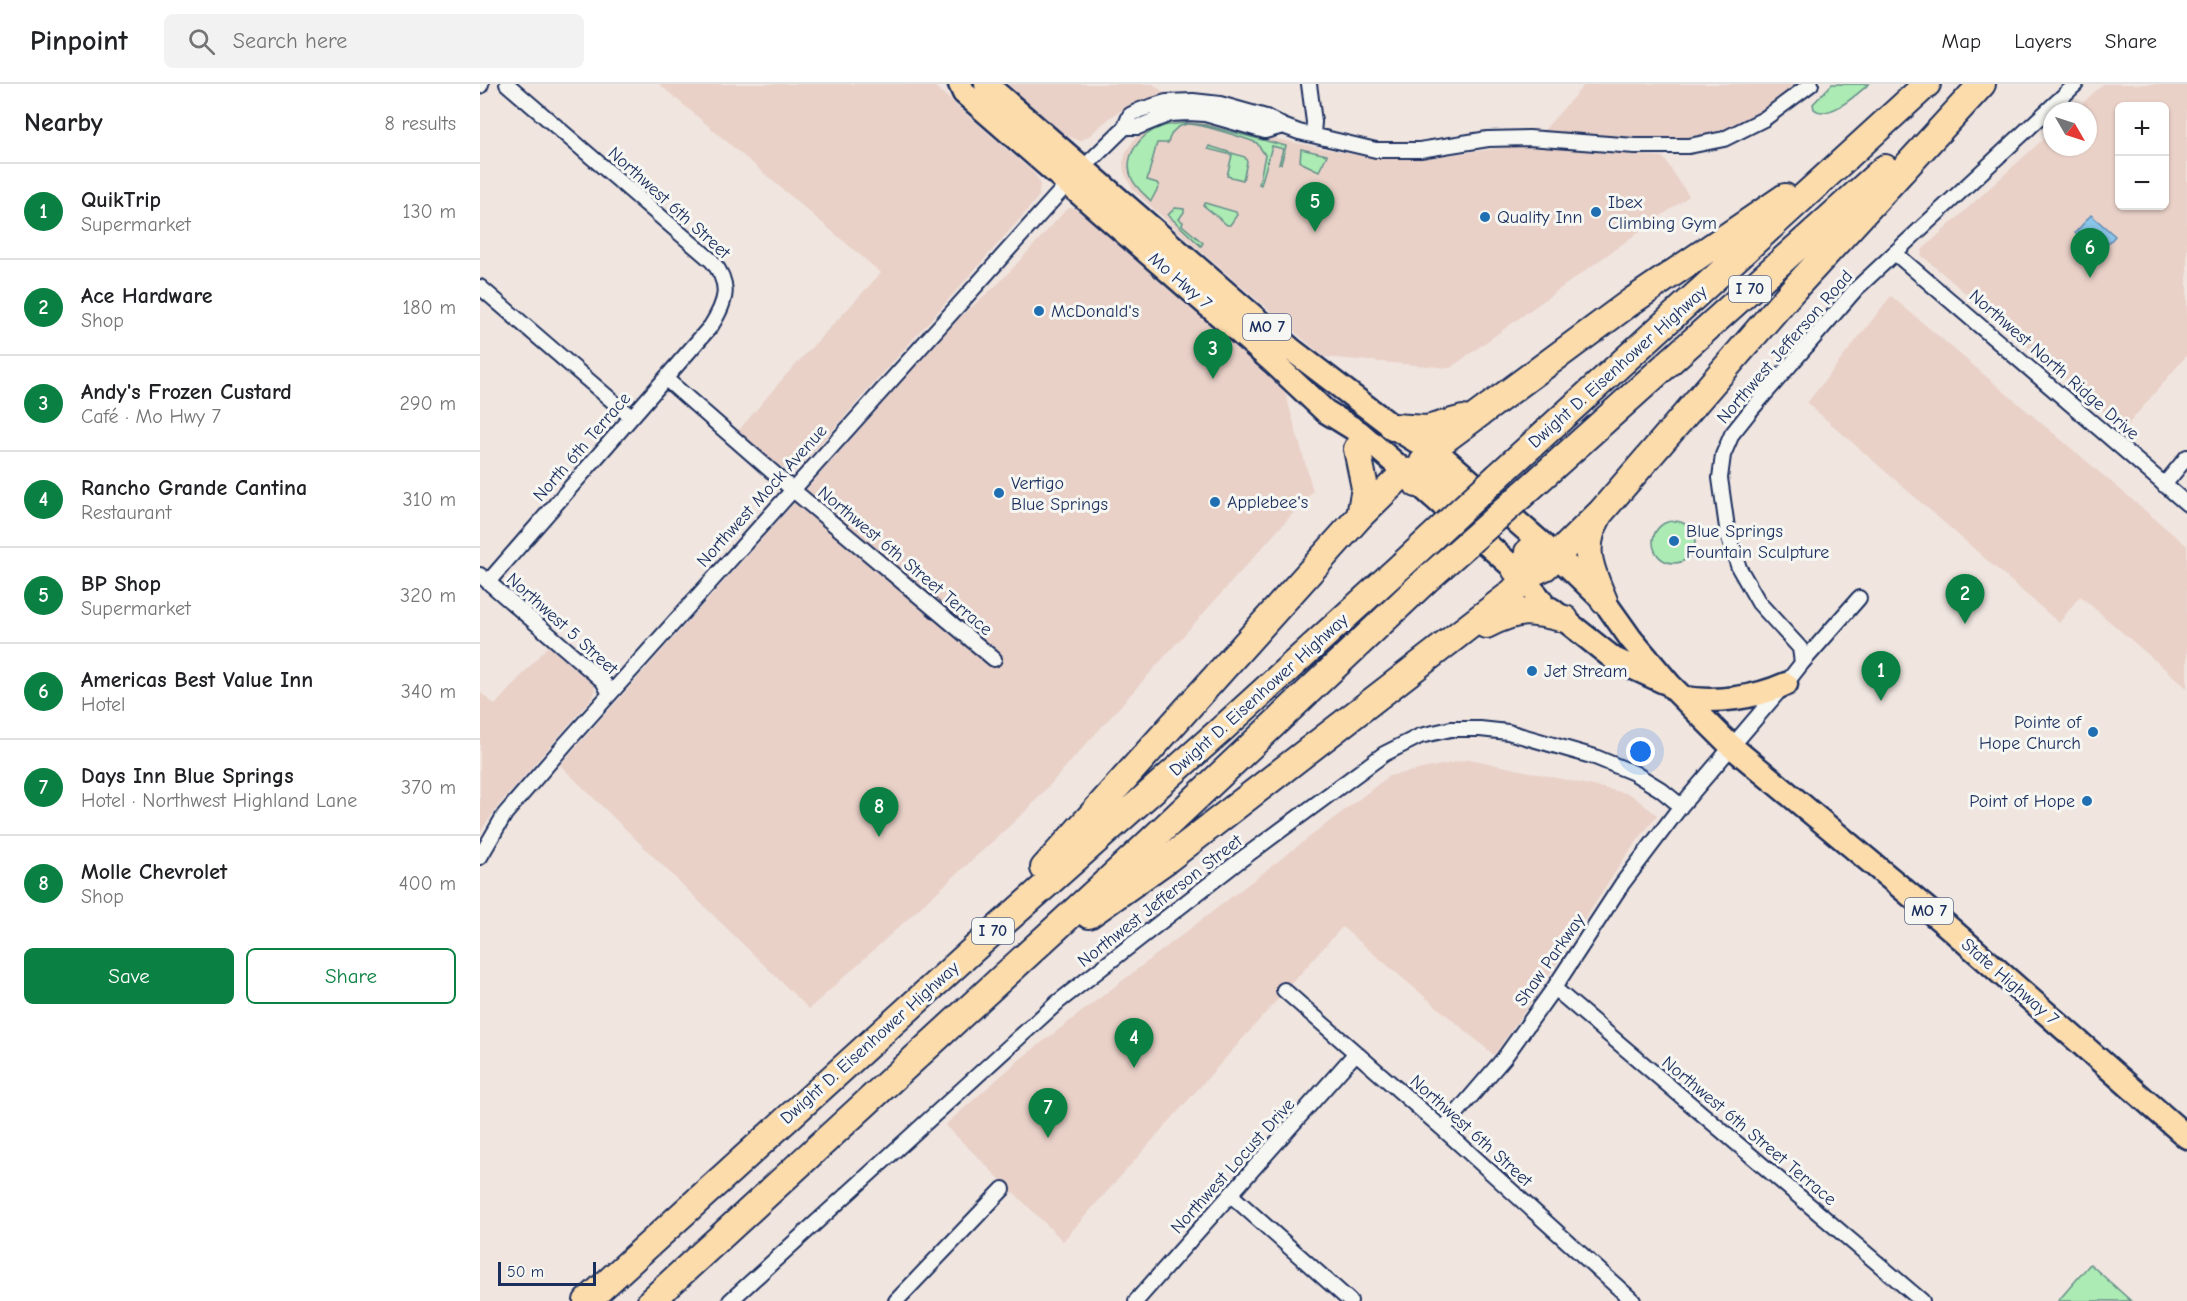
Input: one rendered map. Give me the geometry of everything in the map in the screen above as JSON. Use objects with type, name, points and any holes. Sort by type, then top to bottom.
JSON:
[{"type":"highway","name":"Dwight D. Eisenhower Highway","points":[[587,1301],[975,948],[1222,729],[1927,84]]},
{"type":"highway","name":"Dwight D. Eisenhower Highway","points":[[651,1301],[1141,850],[1424,582],[1980,84]]},
{"type":"highway","points":[[1003,976],[1168,859],[1469,626],[1530,569],[1601,512],[1792,291],[1980,84]]},
{"type":"highway","points":[[975,948],[1360,516],[1419,471],[1481,413],[1632,301],[1857,148]]},
{"type":"highway","points":[[1393,427],[1427,429],[1481,413]]},
{"type":"highway","points":[[1357,449],[1365,488],[1360,516]]},
{"type":"highway","points":[[1601,512],[1590,531],[1588,546],[1590,567],[1604,601]]},
{"type":"highway","points":[[1469,626],[1478,629],[1513,613],[1535,611],[1565,620]]},
{"type":"main road","name":"Mo Hwy 7","points":[[960,84],[964,93],[1075,175],[1292,350],[1393,427]]},
{"type":"main road","name":"Mo Hwy 7","points":[[986,84],[1075,175],[1325,411],[1419,471]]},
{"type":"main road","name":"MO 7","points":[[1325,411],[1357,449],[1419,471],[1444,458],[1530,569],[1631,639]]},
{"type":"main road","name":"MO 7","points":[[1393,427],[1419,471],[1508,583],[1530,569]]},
{"type":"main road","name":"MO 7","points":[[1530,569],[1541,600],[1614,659],[1677,692]]},
{"type":"main road","name":"MO 7","points":[[1530,569],[1604,601],[1631,639],[1677,692]]},
{"type":"main road","points":[[1677,692],[1707,700],[1756,695],[1786,684]]},
{"type":"main road","name":"State Highway 7","points":[[1677,692],[1731,746],[1945,924],[2187,1137]]},
{"type":"street","name":"Northwest 6th Street","points":[[507,84],[712,261],[721,273],[725,288],[723,307],[711,326],[666,379]]},
{"type":"street","points":[[1309,84],[1314,122],[1313,134]]},
{"type":"street","name":"Northwest Mock Avenue","points":[[480,856],[505,814],[610,694],[1075,175],[1125,127],[1131,115],[1166,102],[1193,101],[1220,104],[1266,117],[1282,126],[1365,148],[1396,150],[1420,150],[1488,139],[1529,138],[1635,146],[1689,146],[1724,139],[1754,124],[1811,84]]},
{"type":"street","name":"Northwest Jefferson Road","points":[[1802,663],[1800,648],[1759,603],[1739,568],[1728,535],[1720,478],[1723,455],[1732,434],[1750,410],[1856,289],[2076,84]]},
{"type":"street","name":"Northwest North Ridge Drive","points":[[1896,254],[2187,504]]},
{"type":"street","points":[[480,287],[631,417]]},
{"type":"street","name":"North 6th Terrace","points":[[484,578],[525,539],[666,379]]},
{"type":"street","points":[[666,379],[793,490]]},
{"type":"street","points":[[2164,485],[2187,457]]},
{"type":"street","name":"Northwest 6th Street Terrace","points":[[793,490],[994,659]]},
{"type":"street","name":"Northwest 5 Street","points":[[484,578],[603,681],[610,694]]},
{"type":"street","points":[[1731,746],[1859,598]]},
{"type":"street","name":"Northwest Jefferson Street","points":[[730,1301],[1058,1002],[1239,861],[1384,754],[1420,736],[1451,729],[1508,732],[1595,757],[1634,773],[1660,789],[1681,806]]},
{"type":"street","name":"Shaw Parkway","points":[[1443,1129],[1504,1058],[1554,988],[1622,884],[1681,806],[1731,746]]},
{"type":"street","name":"Northwest 6th Street Terrace","points":[[1554,988],[1922,1301]]},
{"type":"street","name":"Northwest 6th Street","points":[[1284,990],[1443,1129],[1633,1301]]},
{"type":"street","name":"Northwest Locust Drive","points":[[1136,1301],[1355,1054]]},
{"type":"street","points":[[896,1301],[1003,1189]]},
{"type":"street","points":[[1231,1195],[1350,1301]]},
{"type":"shaded area","points":[[659,84],[932,84],[1034,173],[1040,182],[1039,196],[1026,212],[799,468],[792,471],[779,466],[738,431],[785,376],[881,273]]},
{"type":"shaded area","points":[[1006,84],[1153,84],[1166,94],[1127,107],[1080,141],[1065,135]]},
{"type":"shaded area","points":[[1585,84],[1811,84],[1764,119],[1689,146],[1537,138]]},
{"type":"shaded area","points":[[2103,84],[2187,84],[2187,355],[2124,429],[1921,255],[1923,249],[2043,139],[2043,156],[2097,156],[2097,102],[2084,102]]},
{"type":"shaded area","points":[[1171,120],[1206,121],[1282,140],[1376,159],[1419,159],[1508,147],[1535,146],[1663,157],[1689,196],[1450,368],[1324,357],[1200,251],[1133,190],[1124,172],[1123,163],[1126,152],[1136,137],[1144,131]]},
{"type":"shaded area","points":[[1069,208],[1075,208],[1081,212],[1284,388],[1313,491],[1029,808],[809,1009],[560,765],[960,317],[1000,282]]},
{"type":"shaded area","points":[[1891,296],[2187,546],[2187,688],[2080,596],[2059,623],[1807,403]]},
{"type":"shaded area","points":[[548,646],[593,684],[594,696],[499,805],[480,832],[480,692],[495,705]]},
{"type":"shaded area","points":[[1470,759],[1630,794],[1657,815],[1623,860],[1534,998],[1494,1055],[1342,927],[1063,1241],[945,1125],[1019,1060],[1389,776]]},
{"type":"green space","points":[[1832,84],[1869,84],[1835,109],[1820,112],[1814,109],[1813,104]]},
{"type":"green space","points":[[1185,123],[1205,125],[1286,146],[1281,164],[1279,164],[1283,149],[1272,146],[1261,185],[1259,184],[1265,155],[1257,143],[1211,128],[1193,124],[1183,125],[1174,131],[1168,143],[1157,143],[1147,180],[1159,186],[1151,201],[1132,179],[1129,163],[1131,155],[1140,141],[1153,130],[1167,125]]},
{"type":"green space","points":[[1209,146],[1245,157],[1247,162],[1243,180],[1227,176],[1232,155],[1208,149]]},
{"type":"green space","points":[[1301,149],[1327,155],[1319,171],[1300,162]]},
{"type":"green space","points":[[1205,203],[1236,212],[1237,215],[1230,225],[1227,225],[1203,205]]},
{"type":"green space","points":[[1175,208],[1184,209],[1179,219],[1183,222],[1182,225],[1203,243],[1201,246],[1168,215]]},
{"type":"green space","points":[[1674,521],[1682,522],[1689,527],[1694,534],[1694,550],[1689,557],[1682,562],[1674,563],[1666,562],[1659,557],[1654,550],[1653,542],[1654,534],[1659,527],[1666,522]]},
{"type":"green space","points":[[2090,1264],[2131,1301],[2058,1301]]},
{"type":"water","points":[[2091,215],[2115,236],[2100,253],[2075,233]]},
{"type":"place","name":"Ibex Climbing Gym","points":[[1596,212]]},
{"type":"place","name":"Quality Inn","points":[[1485,217]]},
{"type":"place","name":"BP Shop","points":[[1315,232]]},
{"type":"place","name":"Americas Best Value Inn","points":[[2090,278]]},
{"type":"place","name":"McDonald's","points":[[1039,311]]},
{"type":"place","name":"Andy's Frozen Custard","points":[[1213,379]]},
{"type":"place","name":"Vertigo Blue Springs","points":[[999,493]]},
{"type":"place","name":"Applebee's","points":[[1215,502]]},
{"type":"place","name":"Blue Springs Fountain Sculpture","points":[[1674,541]]},
{"type":"place","name":"Ace Hardware","points":[[1965,624]]},
{"type":"place","name":"Jet Stream","points":[[1532,671]]},
{"type":"place","name":"QuikTrip","points":[[1881,701]]},
{"type":"place","name":"Pointe of Hope Church","points":[[2093,732]]},
{"type":"place","name":"Point of Hope","points":[[2087,801]]},
{"type":"place","name":"Molle Chevrolet","points":[[879,837]]},
{"type":"place","name":"Rancho Grande Cantina","points":[[1134,1068]]},
{"type":"place","name":"Days Inn Blue Springs","points":[[1048,1138]]}]
